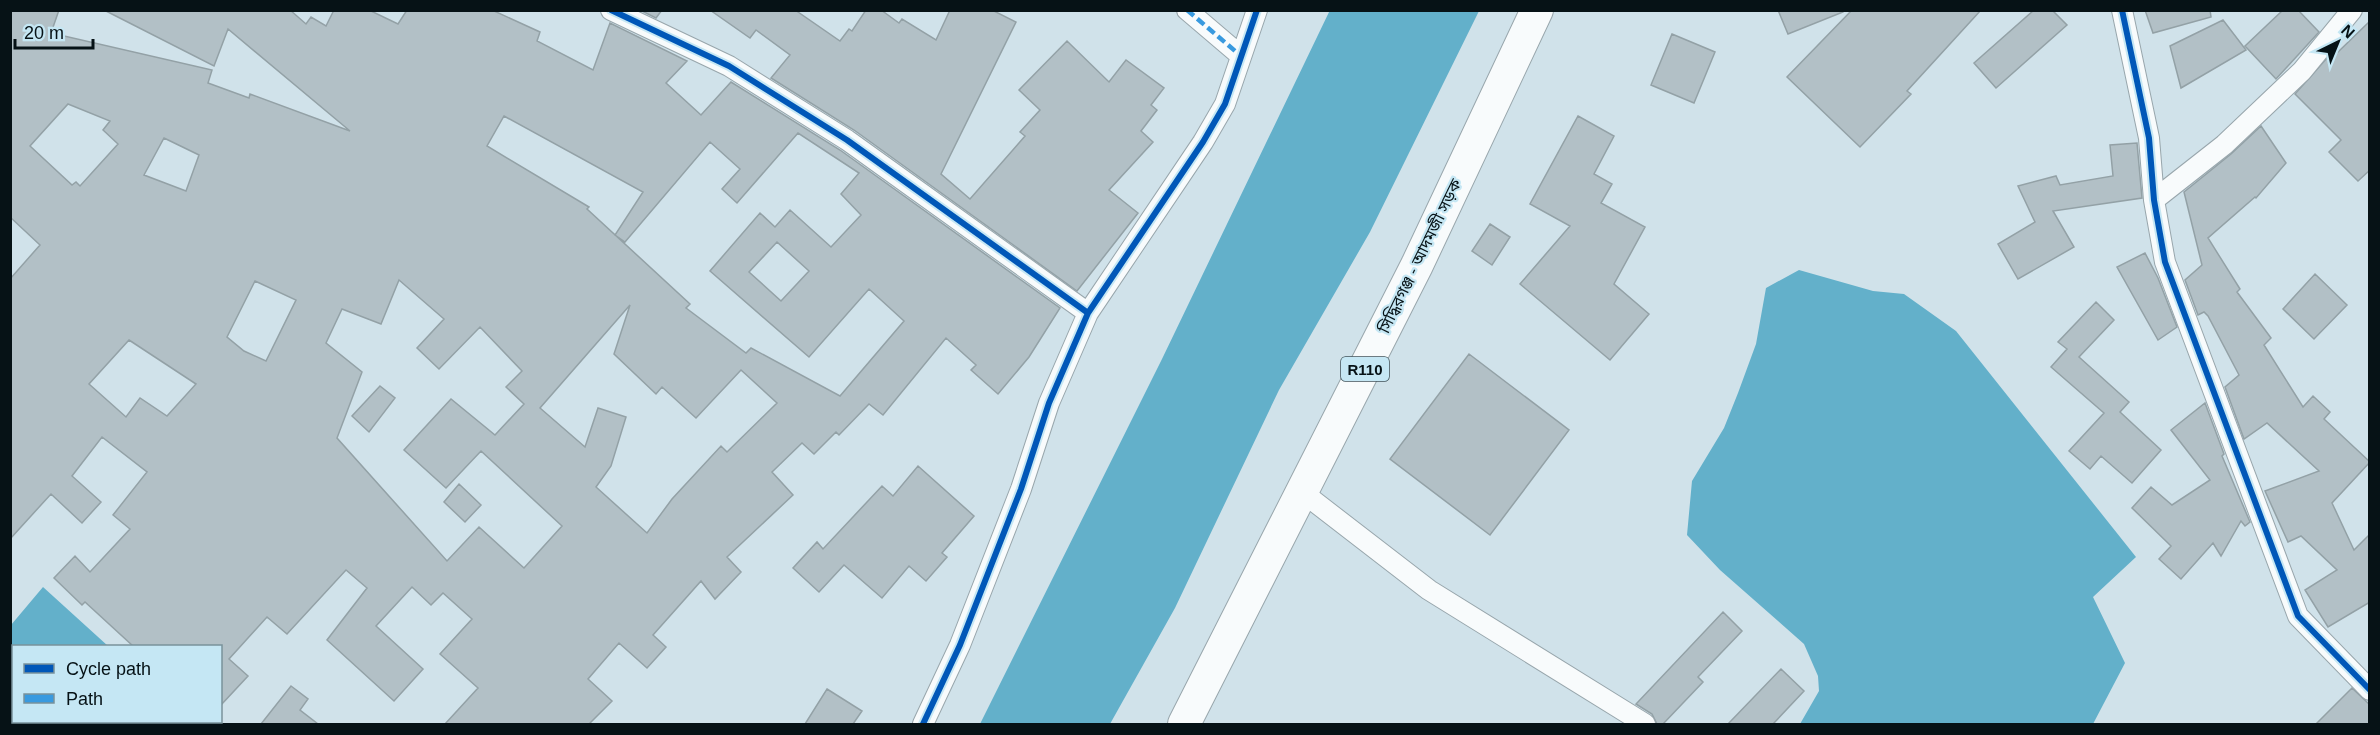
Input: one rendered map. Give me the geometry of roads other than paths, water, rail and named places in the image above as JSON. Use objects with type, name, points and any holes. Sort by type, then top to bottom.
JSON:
[{"type":"main road","name":"সিদ্ধিরগঞ্জ - আদমজী সড়ক","points":[[1184,724],[1418,265],[1537,10]]},
{"type":"street","points":[[611,10],[729,66],[847,140],[1088,313]]},
{"type":"street","points":[[1187,10],[1241,56]]},
{"type":"street","points":[[923,724],[960,645],[1021,489],[1049,403],[1088,313],[1203,142],[1225,104],[1257,10]]},
{"type":"street","points":[[2122,10],[2149,138],[2154,200],[2165,262],[2298,616],[2370,690]]},
{"type":"street","points":[[2154,200],[2224,145],[2302,71],[2352,10]]},
{"type":"street","points":[[1302,492],[1429,590],[1645,724]]},
{"type":"water","points":[[1330,10],[1479,11],[1370,232],[1279,390],[1175,608],[1110,724],[980,724],[1162,359]]},
{"type":"water","points":[[1799,270],[1873,291],[1904,294],[1956,331],[2136,557],[2093,597],[2125,663],[2093,724],[1800,724],[1819,691],[1818,676],[1804,644],[1720,570],[1687,535],[1692,481],[1724,428],[1738,393],[1756,344],[1766,288]]},
{"type":"water","points":[[43,587],[107,645],[12,645],[12,723],[88,723],[11,724],[11,625]]}]
